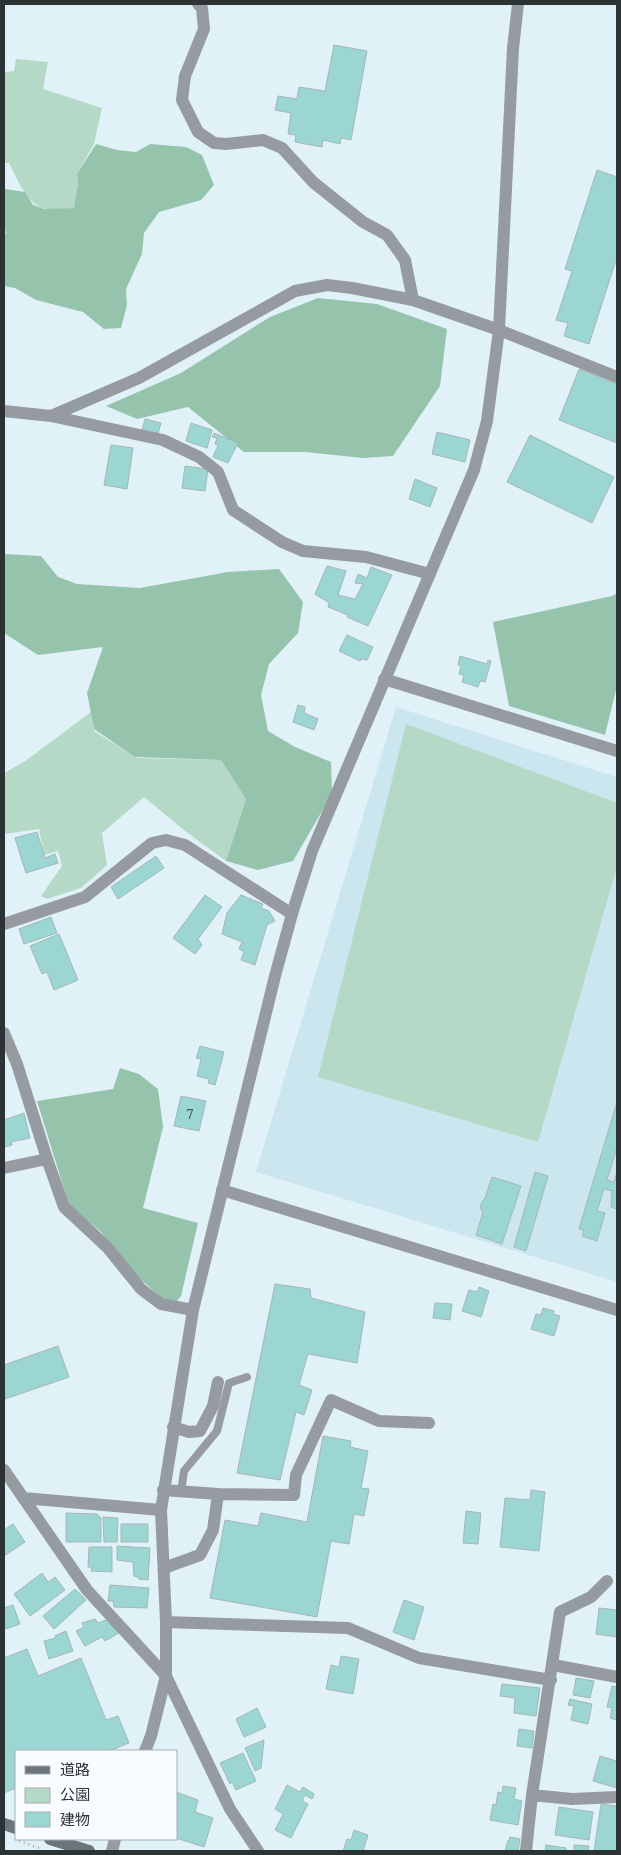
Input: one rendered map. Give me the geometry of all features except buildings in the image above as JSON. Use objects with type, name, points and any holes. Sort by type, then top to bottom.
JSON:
[{"type":"main road","points":[[4,1824],[14,1834]]},
{"type":"main road","points":[[53,1840],[89,1851]]},
{"type":"street","points":[[198,4],[202,8],[204,30],[185,76],[182,100],[198,132],[214,143],[226,144],[263,140],[282,148],[313,182],[363,222],[387,236],[405,260],[413,300]]},
{"type":"street","points":[[145,1750],[155,1721],[166,1676],[166,1622],[161,1510],[193,1310],[292,914],[312,851],[474,470],[487,421],[499,330],[513,48],[518,4]]},
{"type":"street","points":[[51,416],[139,378],[295,291],[327,285],[413,300],[499,330],[617,377]]},
{"type":"street","points":[[4,411],[51,416],[163,440],[200,457],[218,472],[233,510],[282,542],[303,551],[366,557],[430,574]]},
{"type":"street","points":[[384,679],[617,751]]},
{"type":"street","points":[[4,924],[85,897],[152,842],[166,840],[185,845],[292,914]]},
{"type":"street","points":[[4,1033],[17,1064],[64,1207],[106,1247],[141,1289],[161,1304],[193,1310]]},
{"type":"street","points":[[4,1168],[47,1159]]},
{"type":"street","points":[[222,1190],[617,1310]]},
{"type":"street","points":[[173,1427],[189,1432],[200,1431],[213,1406],[218,1382]]},
{"type":"street","points":[[164,1490],[218,1494],[294,1495],[296,1475],[331,1400],[380,1422],[429,1423]]},
{"type":"street","points":[[4,1470],[87,1590],[166,1676],[230,1809],[258,1851]]},
{"type":"street","points":[[164,1568],[200,1555],[213,1530],[218,1494]]},
{"type":"street","points":[[23,1498],[161,1510]]},
{"type":"street","points":[[526,1851],[532,1795],[560,1612],[591,1597],[607,1581]]},
{"type":"street","points":[[166,1622],[348,1628],[419,1658],[551,1680]]},
{"type":"street","points":[[553,1665],[617,1677]]},
{"type":"street","points":[[532,1795],[572,1799],[617,1797]]},
{"type":"lane","points":[[180,1492],[184,1471],[218,1431],[229,1383],[247,1377]]},
{"type":"path","points":[[25,1840],[39,1848]]},
{"type":"shaded area","points":[[396,707],[617,777],[617,1282],[256,1172]]},
{"type":"green space","points":[[16,59],[48,62],[43,89],[102,108],[94,144],[77,174],[78,183],[74,208],[46,209],[39,207],[23,191],[9,163],[4,163],[4,72],[14,71]]},
{"type":"green space","points":[[96,144],[117,150],[136,152],[150,144],[186,147],[202,155],[214,185],[201,200],[159,212],[144,233],[142,254],[126,289],[127,305],[121,328],[104,329],[83,312],[36,300],[15,288],[4,286],[5,189],[25,192],[33,205],[44,209],[74,208],[78,183],[77,174]]},
{"type":"green space","points":[[318,298],[377,304],[447,329],[440,386],[393,456],[363,458],[305,452],[244,452],[188,407],[137,419],[106,406],[181,373],[270,317]]},
{"type":"green space","points":[[4,554],[41,556],[58,577],[77,584],[140,588],[228,572],[279,569],[303,602],[298,633],[269,664],[261,695],[268,731],[295,747],[331,762],[332,794],[293,861],[258,870],[226,861],[246,799],[221,760],[135,757],[94,729],[87,693],[103,647],[38,655],[4,633]]},
{"type":"green space","points":[[617,593],[617,686],[605,735],[509,706],[493,622],[612,596]]},
{"type":"green space","points":[[91,712],[94,731],[137,758],[221,760],[246,799],[226,861],[185,831],[144,797],[102,833],[107,865],[81,888],[47,899],[41,896],[62,866],[58,851],[44,855],[39,829],[4,834],[4,773],[24,762]]},
{"type":"green space","points":[[406,724],[617,803],[617,866],[538,1142],[318,1077]]},
{"type":"green space","points":[[120,1068],[139,1074],[158,1089],[163,1127],[143,1208],[198,1223],[181,1296],[177,1301],[163,1299],[136,1275],[101,1232],[69,1205],[37,1101],[113,1089]]}]
